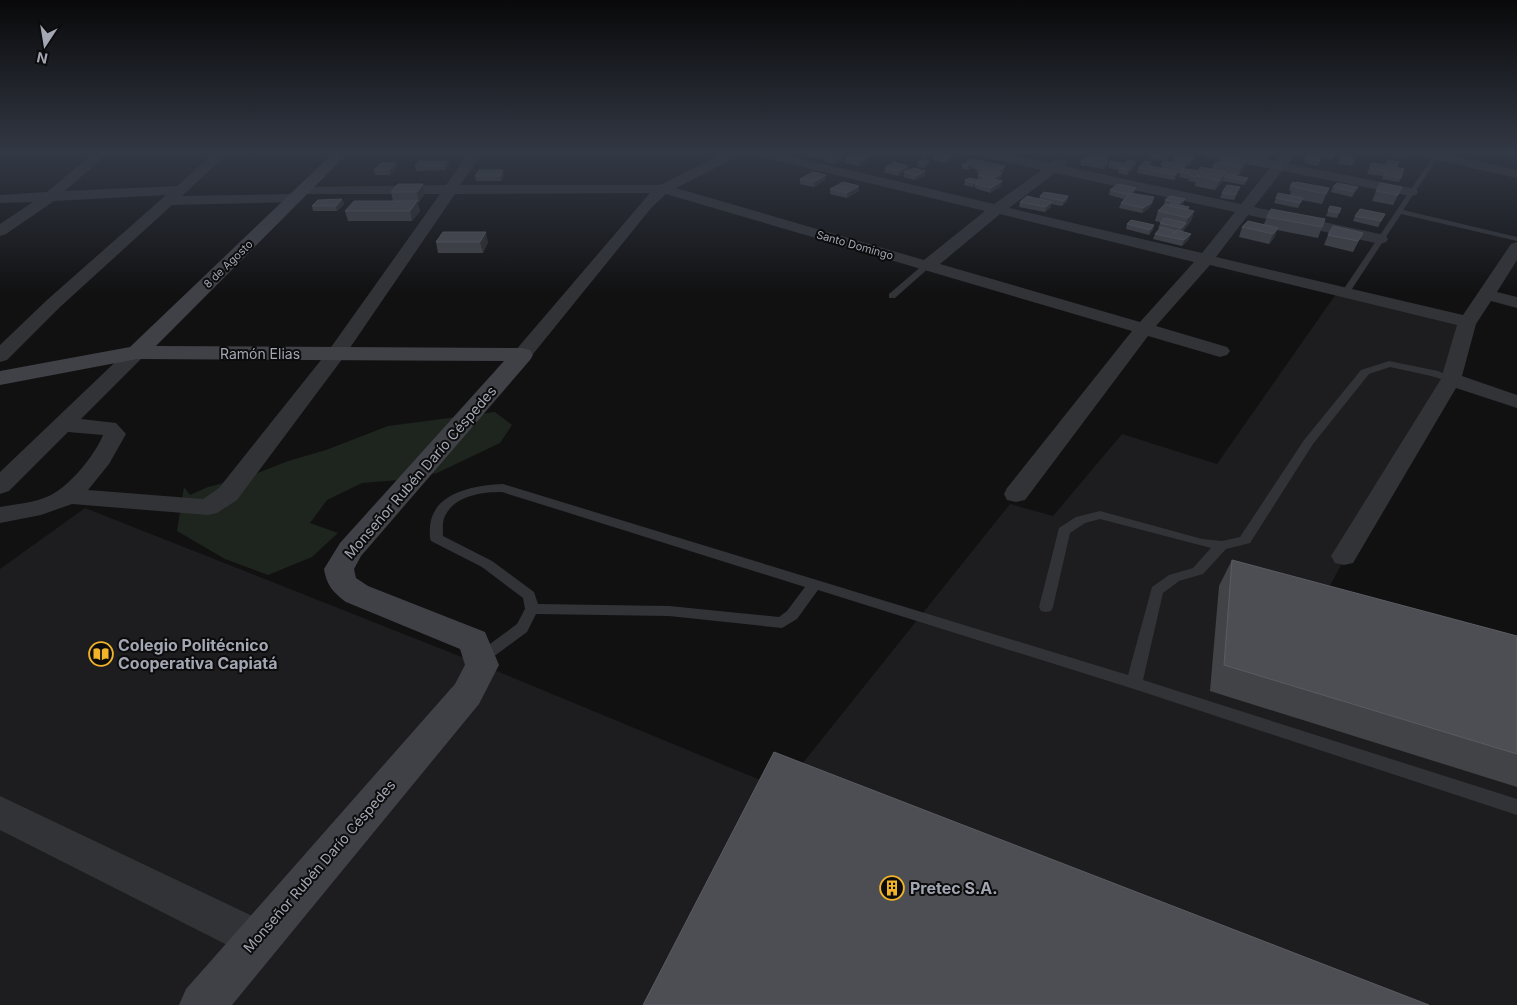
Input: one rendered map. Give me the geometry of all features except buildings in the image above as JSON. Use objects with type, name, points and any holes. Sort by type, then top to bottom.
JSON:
[{"type":"street","points":[[0,231],[44,201]]},
{"type":"street","points":[[0,356],[168,201]]},
{"type":"street","name":"8 de Agosto","points":[[137,352],[292,201]]},
{"type":"street","points":[[67,496],[208,507],[228,494],[336,354],[442,201]]},
{"type":"street","name":"Monseñor Rubén Darío Céspedes","points":[[202,1005],[257,938],[467,694],[482,665],[473,641],[357,594],[342,583],[339,569],[350,550],[522,354],[650,201]]},
{"type":"street","name":"Santo Domingo","points":[[707,201],[1220,351]]},
{"type":"street","points":[[964,201],[1468,322]]},
{"type":"street","points":[[927,266],[1009,201]]},
{"type":"street","points":[[1208,201],[1380,239]]},
{"type":"street","points":[[1016,494],[1144,329],[1205,260],[1251,201]]},
{"type":"street","points":[[1344,556],[1451,379],[1468,322],[1517,247]]},
{"type":"street","points":[[1486,294],[1517,303]]},
{"type":"street","points":[[0,486],[137,352]]},
{"type":"street","name":"Ramón Elias","points":[[0,378],[137,352],[522,354]]},
{"type":"street","points":[[1451,379],[1517,402]]},
{"type":"street","points":[[0,515],[50,504],[67,496],[99,462],[113,441],[115,434],[108,428],[62,425]]},
{"type":"street","points":[[0,812],[257,938]]},
{"type":"lane","points":[[1345,293],[1405,201]]},
{"type":"lane","points":[[1398,211],[1517,239]]},
{"type":"lane","points":[[892,296],[927,266]]},
{"type":"lane","points":[[1046,608],[1064,531],[1073,523],[1086,516],[1100,515],[1202,543],[1222,545],[1245,540],[1308,442],[1365,372],[1389,364],[1434,373],[1451,379]]},
{"type":"lane","points":[[480,659],[522,628],[532,609],[529,596],[487,564],[436,538],[439,515],[453,499],[482,488],[503,488],[1134,683],[1517,807]]},
{"type":"lane","points":[[1134,683],[1157,591],[1174,578],[1198,572],[1222,545]]},
{"type":"lane","points":[[532,609],[669,611],[782,623],[792,615],[814,584]]},
{"type":"shaded area","points":[[1336,294],[1470,327],[1320,604],[1517,662],[1517,1005],[0,1005],[0,569],[85,508],[482,665],[782,789],[1010,504],[1053,516],[1122,434],[1217,464]]},
{"type":"shaded area","points":[[495,412],[512,425],[500,443],[437,473],[399,480],[362,483],[327,500],[310,523],[338,533],[312,557],[268,575],[225,559],[177,531],[184,487],[190,495],[208,487],[253,475],[288,461],[326,450],[388,426]]},
{"type":"place","name":"Colegio Politécnico Cooperativa Capiatá","points":[[101,654]]},
{"type":"place","name":"Pretec S.A.","points":[[892,888]]}]
